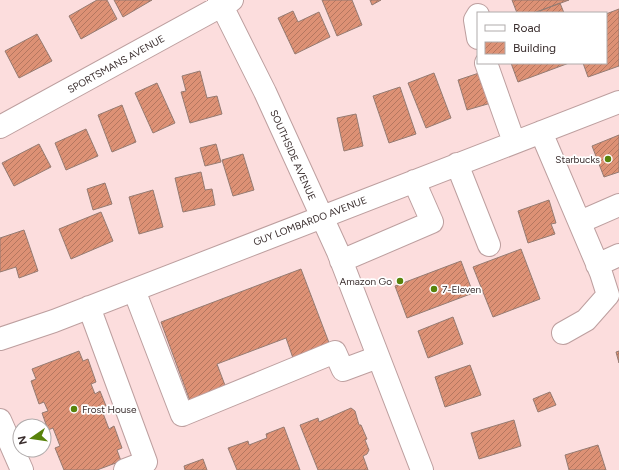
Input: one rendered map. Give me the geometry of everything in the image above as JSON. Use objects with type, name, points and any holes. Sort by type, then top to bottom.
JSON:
[{"type":"street","name":"SPORTSMANS AVENUE","points":[[0,127],[224,2]]},
{"type":"street","name":"SOUTHSIDE AVENUE","points":[[224,2],[341,261],[419,469]]},
{"type":"street","points":[[477,18],[475,20],[477,32]]},
{"type":"street","points":[[486,64],[514,142]]},
{"type":"street","name":"GUY LOMBARDO AVENUE","points":[[0,339],[134,290],[619,102]]},
{"type":"street","points":[[541,132],[597,265],[613,296],[596,307],[586,320],[563,333]]},
{"type":"street","points":[[457,164],[489,245]]},
{"type":"street","points":[[341,261],[432,222],[414,181]]},
{"type":"street","points":[[580,222],[619,205]]},
{"type":"street","points":[[597,265],[619,255]]},
{"type":"street","points":[[134,290],[182,415],[335,352],[343,370],[378,357]]},
{"type":"street","points":[[89,307],[146,462],[125,470]]},
{"type":"street","points":[[0,420],[22,470]]},
{"type":"building","points":[[97,0],[107,0],[117,19],[81,39],[69,16]]},
{"type":"building","points":[[114,0],[152,0],[123,17]]},
{"type":"building","points":[[322,0],[352,0],[362,25],[337,36]]},
{"type":"building","points":[[370,0],[381,0],[372,5]]},
{"type":"building","points":[[512,0],[569,0],[537,12],[517,12]]},
{"type":"building","points":[[560,3],[564,12],[537,12]]},
{"type":"building","points":[[619,9],[619,66],[588,77],[583,64],[607,64],[607,14]]},
{"type":"building","points":[[293,11],[298,22],[319,12],[330,37],[295,54],[278,18]]},
{"type":"building","points":[[37,34],[52,61],[19,78],[5,51]]},
{"type":"building","points":[[511,64],[566,64],[518,82]]},
{"type":"building","points":[[200,71],[207,98],[217,96],[222,114],[190,123],[181,92],[186,91],[182,76]]},
{"type":"building","points":[[482,72],[491,103],[467,110],[458,80]]},
{"type":"building","points":[[434,73],[451,118],[426,128],[408,83]]},
{"type":"building","points":[[157,83],[175,123],[153,133],[135,93]]},
{"type":"building","points":[[400,87],[416,134],[389,143],[373,96]]},
{"type":"building","points":[[122,105],[136,142],[112,152],[98,115]]},
{"type":"building","points":[[356,114],[363,146],[344,151],[337,118]]},
{"type":"building","points":[[86,129],[98,156],[66,170],[55,143]]},
{"type":"building","name":"Starbucks","points":[[619,135],[619,172],[604,177],[592,146]]},
{"type":"building","points":[[39,144],[51,167],[14,186],[2,163]]},
{"type":"building","points":[[216,144],[221,162],[205,166],[200,148]]},
{"type":"building","points":[[243,154],[254,190],[233,196],[222,160]]},
{"type":"building","points":[[201,172],[205,190],[212,189],[215,205],[183,212],[175,178]]},
{"type":"building","points":[[105,183],[112,204],[93,210],[87,189]]},
{"type":"building","points":[[153,190],[163,227],[139,234],[129,197]]},
{"type":"building","points":[[549,200],[556,223],[551,224],[555,234],[528,243],[518,211]]},
{"type":"building","points":[[101,212],[113,241],[71,259],[59,229]]},
{"type":"building","points":[[24,230],[38,271],[19,278],[16,267],[0,272],[0,238]]},
{"type":"building","points":[[521,249],[540,299],[493,317],[473,267]]},
{"type":"building","name":"7-Eleven","points":[[461,261],[473,293],[407,318],[395,286]]},
{"type":"building","points":[[301,269],[331,348],[294,361],[286,338],[217,364],[226,388],[190,401],[161,322]]},
{"type":"building","points":[[453,317],[463,344],[428,358],[418,331]]},
{"type":"building","name":"Frost House","points":[[79,351],[83,361],[88,359],[96,382],[91,384],[95,394],[100,391],[106,406],[101,408],[109,429],[114,426],[122,448],[117,450],[121,461],[97,470],[64,470],[55,448],[60,446],[52,428],[52,418],[44,418],[42,413],[48,411],[44,402],[39,404],[31,381],[36,379],[32,369]]},
{"type":"building","points":[[619,351],[619,363],[616,352]]},
{"type":"building","points":[[470,365],[481,395],[445,407],[435,377]]},
{"type":"building","points":[[550,392],[556,405],[538,412],[533,399]]},
{"type":"building","points":[[351,408],[355,411],[359,425],[361,425],[367,439],[365,440],[369,450],[367,454],[363,456],[368,470],[318,470],[300,425],[318,418],[319,422]]},
{"type":"building","points":[[514,420],[521,446],[479,459],[471,433]]},
{"type":"building","points":[[284,427],[300,470],[237,470],[228,448],[248,441],[249,445],[267,438],[266,434]]},
{"type":"building","points":[[598,445],[606,470],[569,470],[565,455]]},
{"type":"building","points":[[203,459],[207,470],[185,470],[184,466]]},
{"type":"place","name":"Starbucks","points":[[608,159]]},
{"type":"place","name":"Amazon Go","points":[[400,281]]},
{"type":"place","name":"7-Eleven","points":[[434,289]]},
{"type":"place","name":"Frost House","points":[[74,409]]}]
